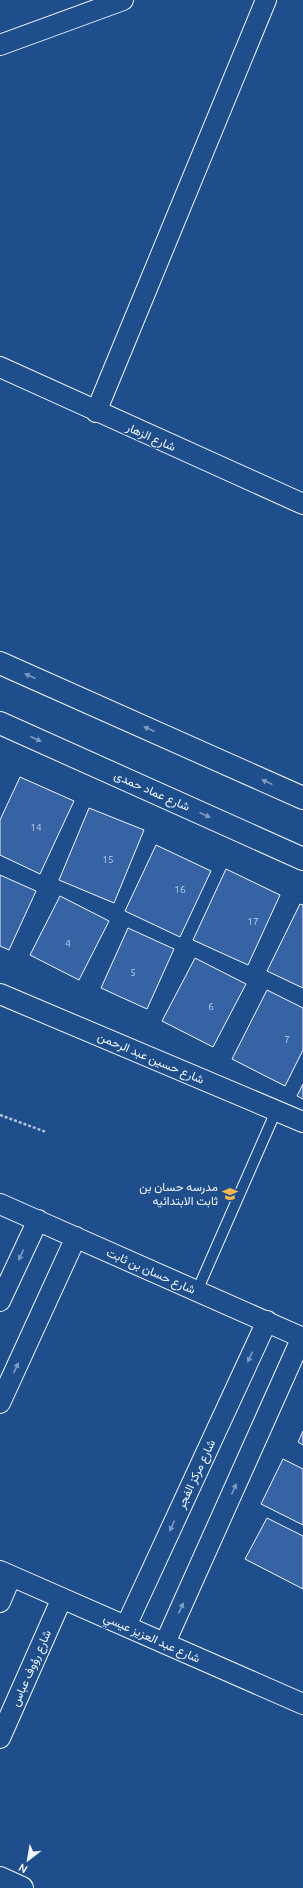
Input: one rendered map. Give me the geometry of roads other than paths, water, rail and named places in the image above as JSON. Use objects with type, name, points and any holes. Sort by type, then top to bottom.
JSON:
[{"type":"street","points":[[0,45],[123,0]]},
{"type":"street","points":[[96,412],[266,0]]},
{"type":"street","name":"شارع الزهار","points":[[0,367],[96,412],[303,504]]},
{"type":"street","points":[[0,663],[303,798]]},
{"type":"street","name":"شارع عماد حمدى","points":[[0,723],[303,859]]},
{"type":"street","name":"شارع حسين عبد الرحمن","points":[[0,994],[303,1122]]},
{"type":"street","name":"شارع حسان بن ثابت","points":[[0,1204],[302,1337]]},
{"type":"street","points":[[0,1301],[38,1220]]},
{"type":"street","points":[[0,1403],[76,1237]]},
{"type":"street","name":"شارع مركز الفجر","points":[[126,1626],[267,1321]]},
{"type":"street","points":[[165,1643],[302,1337]]},
{"type":"street","points":[[0,1602],[6,1574]]},
{"type":"street","name":"شارع عبد العزيز عيسي","points":[[6,1574],[303,1704]]},
{"type":"street","name":"شارع رؤوف عباس","points":[[0,1738],[62,1598]]},
{"type":"street","points":[[0,1878],[22,1888]]},
{"type":"lane","points":[[196,1291],[276,1111]]},
{"type":"place","name":"مدرسه حسان بن ثابت الابتدائيه","points":[[230,1194]]}]
